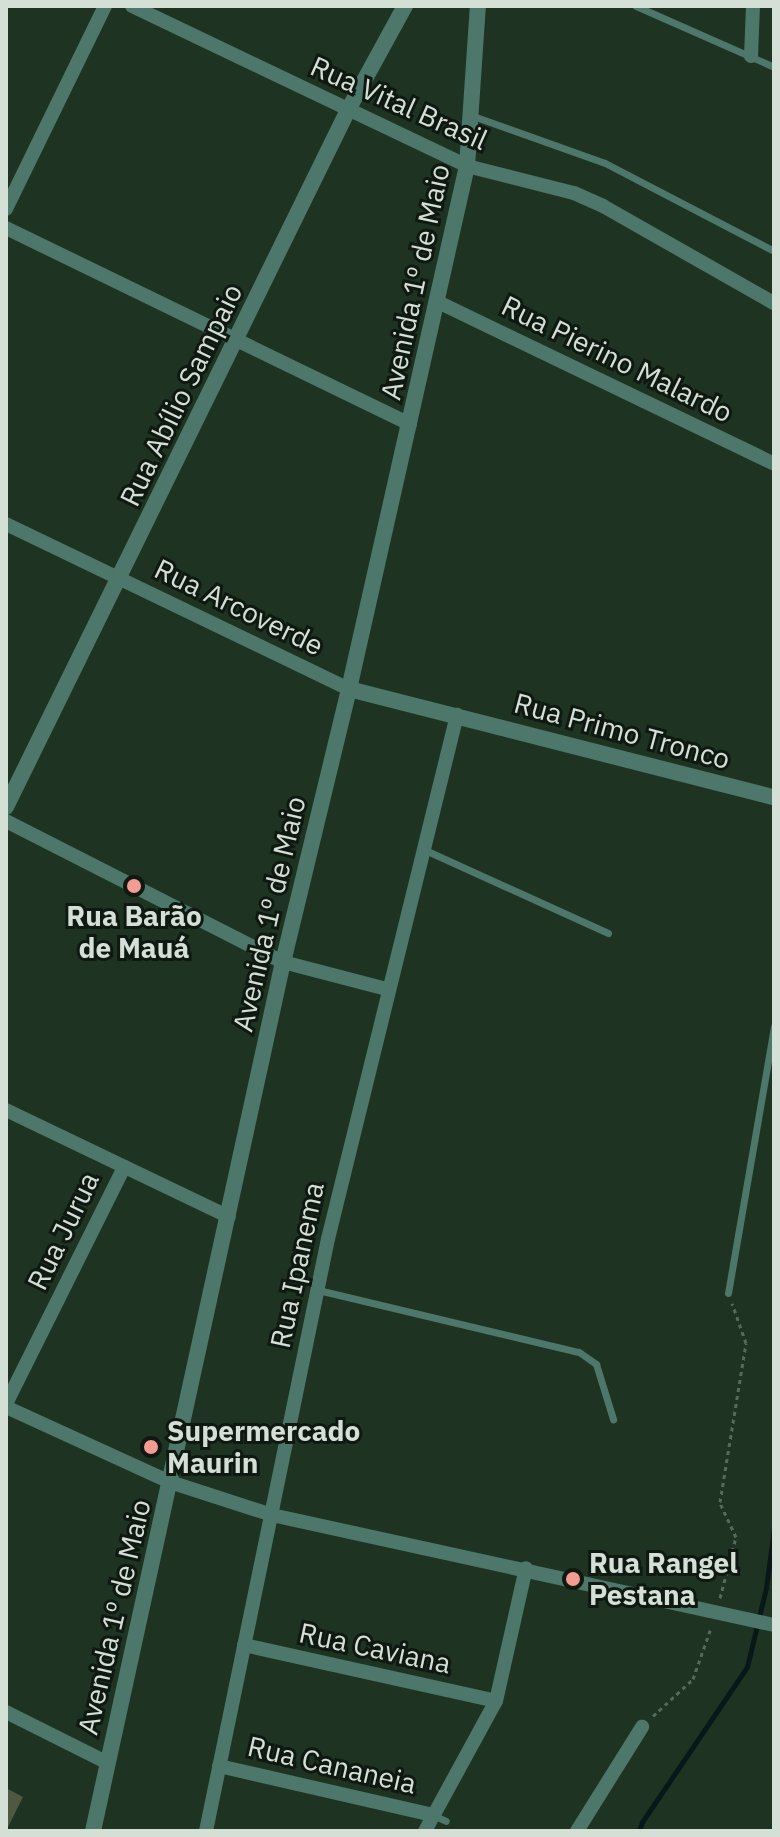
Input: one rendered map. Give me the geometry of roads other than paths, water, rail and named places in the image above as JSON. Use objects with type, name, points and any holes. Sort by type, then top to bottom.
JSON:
[{"type":"street","points":[[6,209],[105,6]]},
{"type":"street","name":"Rua Vital Brasil","points":[[132,6],[467,166],[584,197],[774,303]]},
{"type":"street","name":"Rua Abílio Sampaio","points":[[6,807],[238,340],[348,110],[405,6]]},
{"type":"street","name":"Avenida 1º de Maio","points":[[93,1831],[283,962],[349,689],[467,166],[473,116],[478,6]]},
{"type":"street","points":[[751,56],[753,6]]},
{"type":"street","points":[[6,228],[410,424]]},
{"type":"street","name":"Rua Pierino Malardo","points":[[438,302],[774,464]]},
{"type":"street","name":"Rua Arcoverde","points":[[6,524],[349,689],[457,715]]},
{"type":"street","name":"Rua Primo Tronco","points":[[457,715],[774,797]]},
{"type":"street","name":"Rua Ipanema","points":[[206,1831],[318,1290],[387,989],[457,715]]},
{"type":"street","points":[[6,821],[283,962],[387,989]]},
{"type":"street","points":[[6,1110],[229,1217]]},
{"type":"street","name":"Rua Jurua","points":[[6,1405],[124,1167]]},
{"type":"street","points":[[6,1405],[170,1482],[272,1515],[526,1568],[774,1625]]},
{"type":"street","points":[[425,1831],[440,1818],[496,1701],[526,1568]]},
{"type":"street","name":"Rua Caviana","points":[[244,1645],[496,1701]]},
{"type":"street","points":[[6,1712],[108,1763]]},
{"type":"street","points":[[577,1831],[642,1727]]},
{"type":"street","name":"Rua Cananeia","points":[[219,1766],[440,1818]]},
{"type":"lane","points":[[636,6],[774,67]]},
{"type":"lane","points":[[473,116],[605,163],[774,251]]},
{"type":"lane","points":[[423,850],[608,933]]},
{"type":"lane","points":[[728,1293],[774,1026]]},
{"type":"lane","points":[[318,1290],[579,1352],[596,1364],[613,1419]]},
{"type":"waterway","points":[[639,1831],[642,1822],[747,1667],[766,1588],[774,1528]]},
{"type":"place","name":"Rua Barão de Mauá","points":[[134,886]]},
{"type":"place","name":"Supermercado Maurin","points":[[151,1447]]},
{"type":"place","name":"Rua Rangel Pestana","points":[[573,1579]]}]
